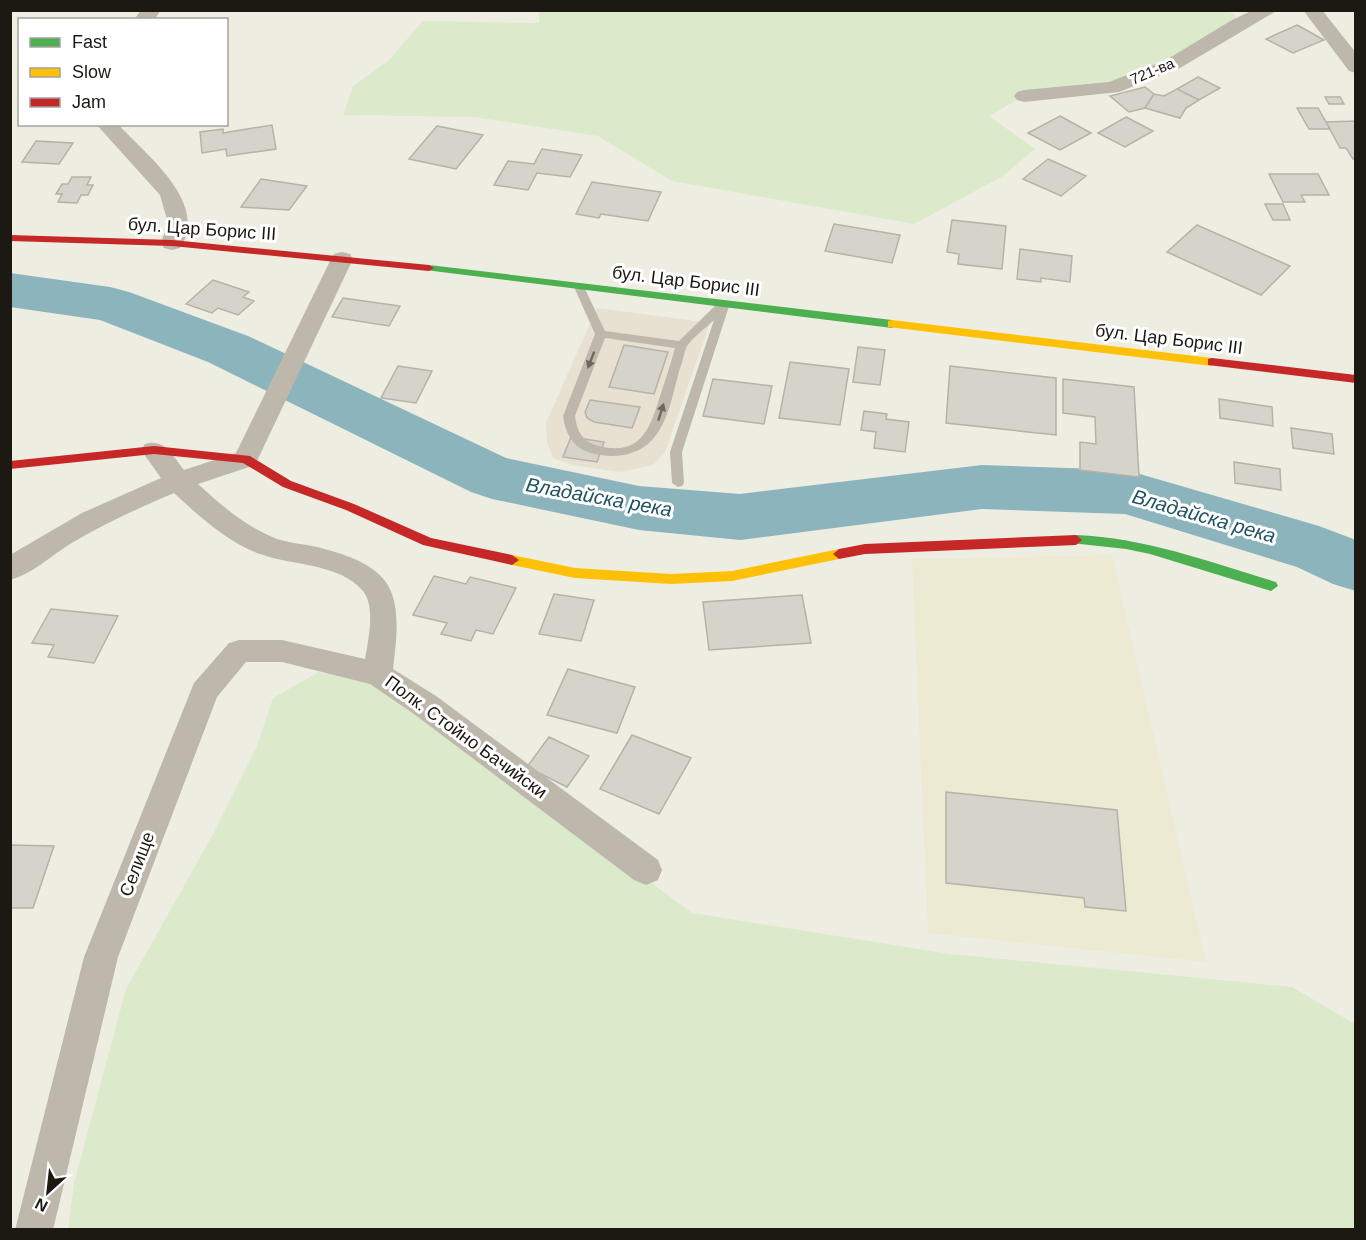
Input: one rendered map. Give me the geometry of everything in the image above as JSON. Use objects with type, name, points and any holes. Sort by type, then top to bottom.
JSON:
[{"type":"main road","name":"бул. Цар Борис III","points":[[10,238],[172,243],[342,259],[1356,379]]},
{"type":"main road","points":[[10,465],[154,450],[246,459],[287,484],[350,507],[428,542],[575,573],[671,579],[732,576],[865,549],[1019,541],[1089,540],[1151,550],[1271,586]]},
{"type":"street","name":"721-ва","points":[[1024,96],[1112,88],[1173,64],[1239,24],[1269,10]]},
{"type":"street","points":[[1312,10],[1356,67]]},
{"type":"street","points":[[108,126],[170,193],[179,224],[172,243]]},
{"type":"street","points":[[10,570],[119,505],[178,481],[246,459],[342,259]]},
{"type":"street","name":"Полк. Стойно Бачийски","points":[[154,450],[178,481],[220,521],[270,547],[334,562],[365,574],[380,593],[385,623],[378,674],[424,705],[646,870]]},
{"type":"street","name":"Селище","points":[[34,1230],[101,957],[204,691],[239,651],[282,651],[378,674]]},
{"type":"lane","points":[[579,286],[601,334],[569,416],[568,426],[572,436],[581,444],[594,450],[609,452],[639,446],[649,438],[656,428],[682,345],[724,303]]},
{"type":"lane","points":[[678,483],[676,452],[724,303]]},
{"type":"lane","points":[[601,334],[682,345]]},
{"type":"shaded area","points":[[597,308],[710,323],[665,452],[653,465],[620,472],[572,465],[553,458],[547,442],[546,423]]},
{"type":"shaded area","points":[[1112,555],[1206,962],[928,933],[912,559]]},
{"type":"green space","points":[[539,10],[1226,10],[1235,15],[1239,24],[1112,88],[1024,96],[989,116],[1035,149],[1003,176],[914,224],[672,181],[598,136],[474,117],[343,115],[353,86],[388,61],[423,21],[539,23]]},
{"type":"green space","points":[[319,672],[385,685],[692,913],[950,954],[1292,987],[1355,1024],[1355,1229],[68,1230],[74,1183],[126,989],[212,836],[257,746],[273,698]]},
{"type":"building","points":[[1297,25],[1324,40],[1293,53],[1266,39]]},
{"type":"building","points":[[1198,77],[1220,88],[1199,100],[1177,89]]},
{"type":"building","points":[[1145,87],[1154,94],[1145,108],[1129,112],[1110,96]]},
{"type":"building","points":[[1177,89],[1199,100],[1186,108],[1180,118],[1145,108],[1154,94],[1164,96]]},
{"type":"building","points":[[1325,97],[1340,97],[1344,104],[1329,104]]},
{"type":"building","points":[[1297,108],[1318,108],[1330,129],[1309,129]]},
{"type":"building","points":[[1060,116],[1091,133],[1060,150],[1028,133]]},
{"type":"building","points":[[1126,117],[1153,131],[1125,147],[1098,133]]},
{"type":"building","points":[[1356,121],[1356,159],[1353,159],[1346,148],[1340,148],[1326,122]]},
{"type":"building","points":[[272,125],[276,149],[227,156],[226,149],[202,153],[200,132],[223,129],[223,133]]},
{"type":"building","points":[[437,126],[483,135],[456,169],[409,159]]},
{"type":"building","points":[[36,141],[73,143],[59,164],[22,162]]},
{"type":"building","points":[[542,149],[582,155],[570,177],[537,173],[528,190],[494,185],[508,161],[534,164]]},
{"type":"building","points":[[1048,159],[1086,176],[1061,196],[1023,179]]},
{"type":"building","points":[[1269,174],[1318,174],[1329,195],[1301,195],[1305,202],[1283,202]]},
{"type":"building","points":[[72,177],[91,177],[87,185],[93,185],[88,195],[81,195],[77,203],[58,202],[62,194],[56,194],[62,184],[68,184]]},
{"type":"building","points":[[261,179],[307,186],[289,210],[241,207]]},
{"type":"building","points":[[592,182],[661,192],[648,221],[601,214],[599,218],[576,214]]},
{"type":"building","points":[[1265,204],[1283,204],[1290,220],[1273,220]]},
{"type":"building","points":[[952,220],[1006,226],[1002,269],[958,264],[959,254],[947,252]]},
{"type":"building","points":[[834,224],[900,235],[892,263],[825,251]]},
{"type":"building","points":[[1197,225],[1290,266],[1261,295],[1167,252]]},
{"type":"building","points":[[1020,249],[1072,256],[1070,282],[1041,278],[1041,282],[1017,279]]},
{"type":"building","points":[[213,280],[249,292],[243,297],[254,301],[238,315],[218,308],[212,313],[186,304]]},
{"type":"building","points":[[343,298],[400,306],[389,326],[332,317]]},
{"type":"building","points":[[624,345],[668,352],[654,394],[609,387]]},
{"type":"building","points":[[858,347],[885,350],[880,385],[853,382]]},
{"type":"building","points":[[790,362],[849,369],[840,425],[779,418]]},
{"type":"building","points":[[398,366],[432,371],[416,403],[381,398]]},
{"type":"building","points":[[950,366],[1056,378],[1056,435],[946,423]]},
{"type":"building","points":[[713,379],[772,386],[764,424],[703,416]]},
{"type":"building","points":[[1063,379],[1134,387],[1139,477],[1080,470],[1080,442],[1096,444],[1095,417],[1063,413]]},
{"type":"building","points":[[1219,399],[1272,407],[1273,426],[1220,418]]},
{"type":"building","points":[[590,400],[640,407],[632,428],[594,422],[587,418],[585,412]]},
{"type":"building","points":[[864,411],[887,414],[886,419],[909,422],[905,452],[874,448],[876,432],[861,430]]},
{"type":"building","points":[[1291,428],[1332,434],[1334,454],[1293,448]]},
{"type":"building","points":[[571,437],[604,442],[597,462],[563,457]]},
{"type":"building","points":[[1234,462],[1280,469],[1281,490],[1235,483]]},
{"type":"building","points":[[434,576],[466,584],[470,577],[516,588],[493,634],[476,630],[471,641],[441,634],[447,623],[413,615]]},
{"type":"building","points":[[554,594],[594,600],[581,641],[539,634]]},
{"type":"building","points":[[802,595],[811,643],[709,650],[703,602]]},
{"type":"building","points":[[51,609],[118,616],[94,663],[48,657],[54,645],[32,643]]},
{"type":"building","points":[[568,669],[635,687],[617,733],[547,715]]},
{"type":"building","points":[[632,735],[691,758],[659,814],[600,789]]},
{"type":"building","points":[[549,737],[589,756],[567,787],[527,767]]},
{"type":"building","points":[[946,792],[1117,810],[1126,911],[1085,907],[1084,898],[946,883]]},
{"type":"building","points":[[10,845],[54,846],[33,908],[10,908]]},
{"type":"waterway","name":"Владайска река","points":[[10,290],[110,304],[228,349],[492,477],[639,508],[740,517],[982,487],[1126,492],[1319,550],[1356,567]]},
{"type":"traffic: fast","points":[[429,268],[892,324]]},
{"type":"traffic: fast","points":[[1076,540],[1126,544],[1150,549],[1271,586]]},
{"type":"traffic: slow","points":[[892,324],[1212,362]]},
{"type":"traffic: slow","points":[[512,560],[575,573],[671,579],[732,576],[839,554]]},
{"type":"traffic: jam","points":[[10,238],[172,243],[429,268]]},
{"type":"traffic: jam","points":[[1212,362],[1356,379]]},
{"type":"traffic: jam","points":[[10,465],[154,450],[246,459],[287,484],[350,507],[428,542],[512,560]]},
{"type":"traffic: jam","points":[[839,554],[865,549],[1076,540]]}]
